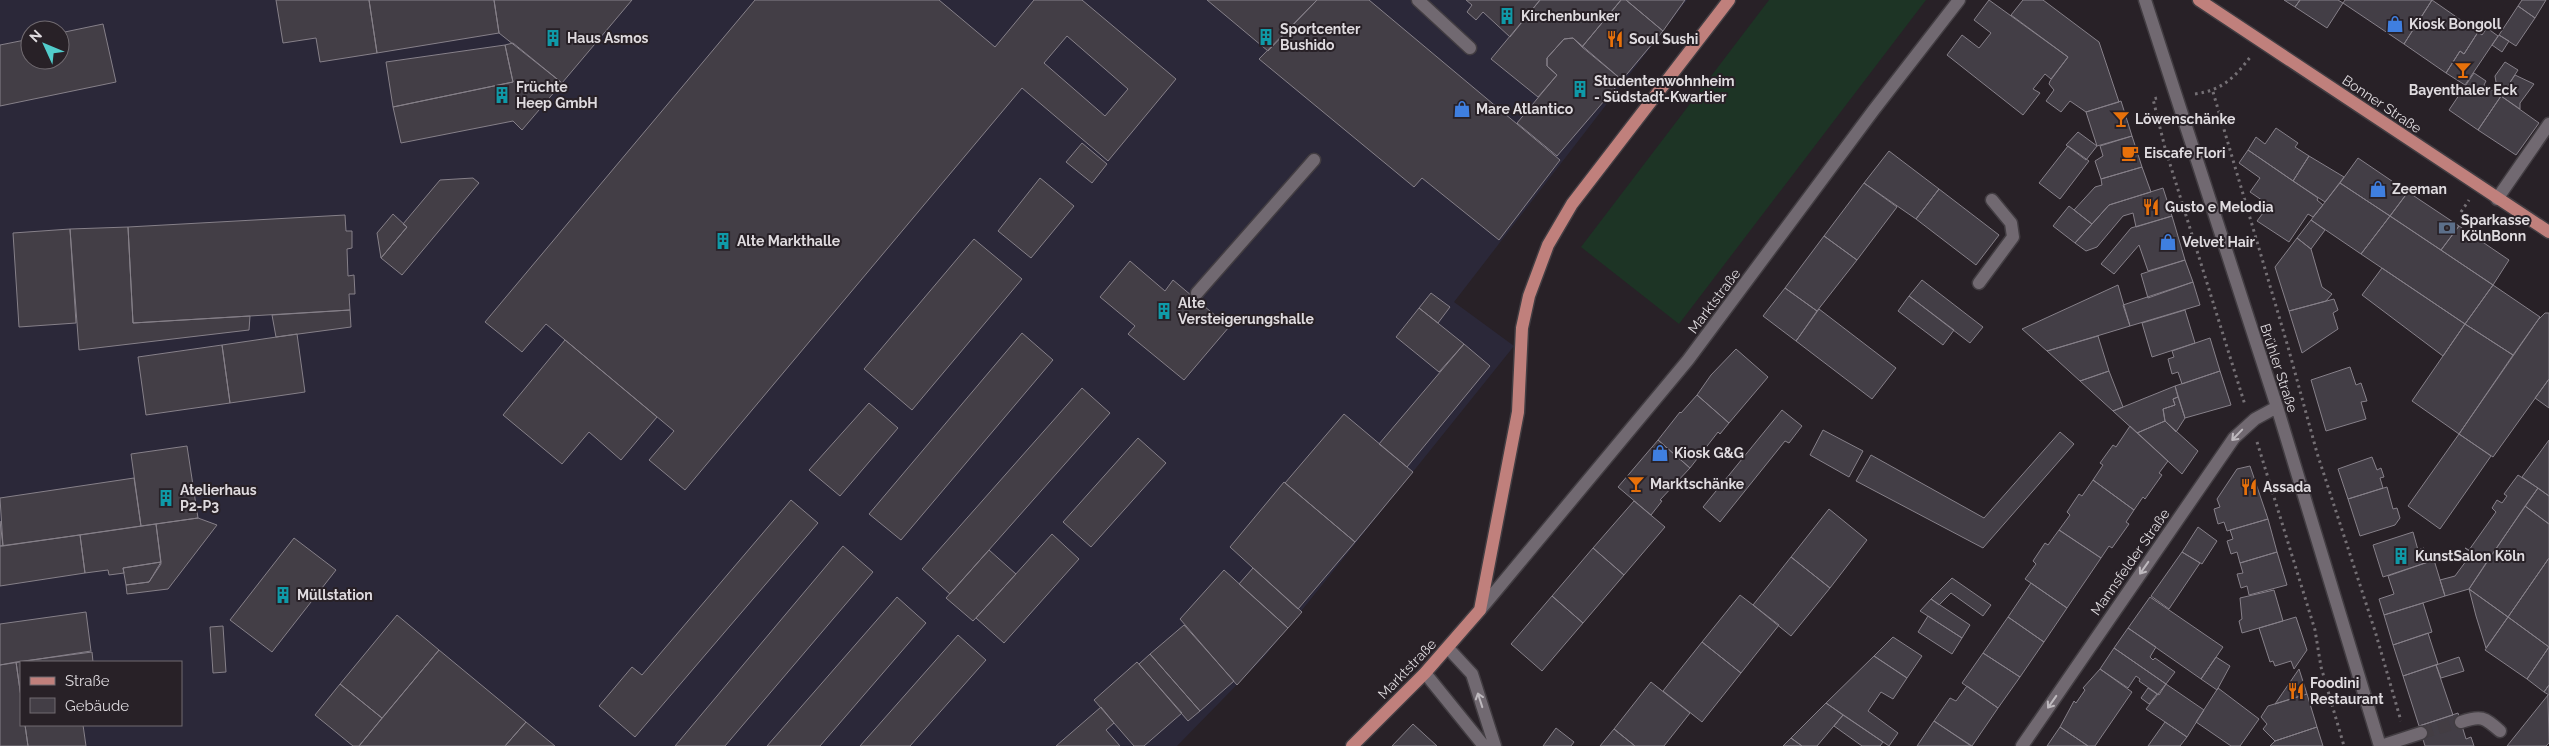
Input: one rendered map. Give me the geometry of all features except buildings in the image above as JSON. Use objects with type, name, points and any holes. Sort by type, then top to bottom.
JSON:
[{"type":"main road","name":"Marktstraße","points":[[1352,746],[1425,673],[1480,610],[1518,412],[1522,328],[1529,296],[1548,245],[1572,204],[1729,0]]},
{"type":"main road","name":"Bonner Straße","points":[[2200,0],[2549,232]]},
{"type":"street","points":[[1418,0],[1470,48]]},
{"type":"street","name":"Marktstraße","points":[[1480,610],[1694,352],[1873,112],[1960,0]]},
{"type":"street","name":"Brühler Straße","points":[[2145,0],[2277,408],[2380,746]]},
{"type":"street","points":[[2497,199],[2549,124]]},
{"type":"street","points":[[1197,292],[1314,160]]},
{"type":"street","points":[[1979,283],[2013,237],[2011,223],[1992,200]]},
{"type":"street","name":"Mannsfelder Straße","points":[[2022,746],[2234,438],[2255,419],[2277,408]]},
{"type":"street","points":[[1448,648],[1472,674],[1495,746]]},
{"type":"street","points":[[1425,673],[1484,746]]},
{"type":"street","points":[[2461,722],[2477,716],[2489,721],[2500,730]]},
{"type":"street","points":[[2380,746],[2421,734]]},
{"type":"path","points":[[2262,42],[2238,74],[2213,92],[2301,404],[2375,631],[2406,738]]},
{"type":"shaded area","points":[[0,0],[1687,0],[1454,302],[1514,346],[1265,656],[1177,746],[0,746]]},
{"type":"green space","points":[[1769,0],[1926,0],[1679,324],[1581,247]]},
{"type":"tunnel","points":[[2421,733],[2461,722]]},
{"type":"place","name":"Kirchenbunker","points":[[1507,16]]},
{"type":"place","name":"Kiosk Bongoll","points":[[2395,24]]},
{"type":"place","name":"Sportcenter Bushido","points":[[1266,37]]},
{"type":"place","name":"Haus Asmos","points":[[553,38]]},
{"type":"place","name":"Soul Sushi","points":[[1615,39]]},
{"type":"place","name":"Bayenthaler Eck","points":[[2463,70]]},
{"type":"place","name":"Studentenwohnheim - Südstadt-Kwartier","points":[[1580,89]]},
{"type":"place","name":"Früchte Heep GmbH","points":[[502,95]]},
{"type":"place","name":"Mare Atlantico","points":[[1462,109]]},
{"type":"place","name":"Löwenschänke","points":[[2121,119]]},
{"type":"place","name":"Eiscafe Flori","points":[[2130,153]]},
{"type":"place","name":"Zeeman","points":[[2378,189]]},
{"type":"place","name":"Gusto e Melodia","points":[[2151,207]]},
{"type":"place","name":"Sparkasse KölnBonn","points":[[2447,228]]},
{"type":"place","name":"Alte Markthalle","points":[[723,241]]},
{"type":"place","name":"Velvet Hair","points":[[2168,242]]},
{"type":"place","name":"Alte Versteigerungshalle","points":[[1164,311]]},
{"type":"place","name":"Kiosk G&G","points":[[1660,453]]},
{"type":"place","name":"Marktschänke","points":[[1636,484]]},
{"type":"place","name":"Assada","points":[[2249,487]]},
{"type":"place","name":"Atelierhaus P2-P3","points":[[166,498]]},
{"type":"place","name":"KunstSalon Köln","points":[[2401,556]]},
{"type":"place","name":"Müllstation","points":[[283,595]]},
{"type":"place","name":"Foodini Restaurant","points":[[2296,691]]}]
